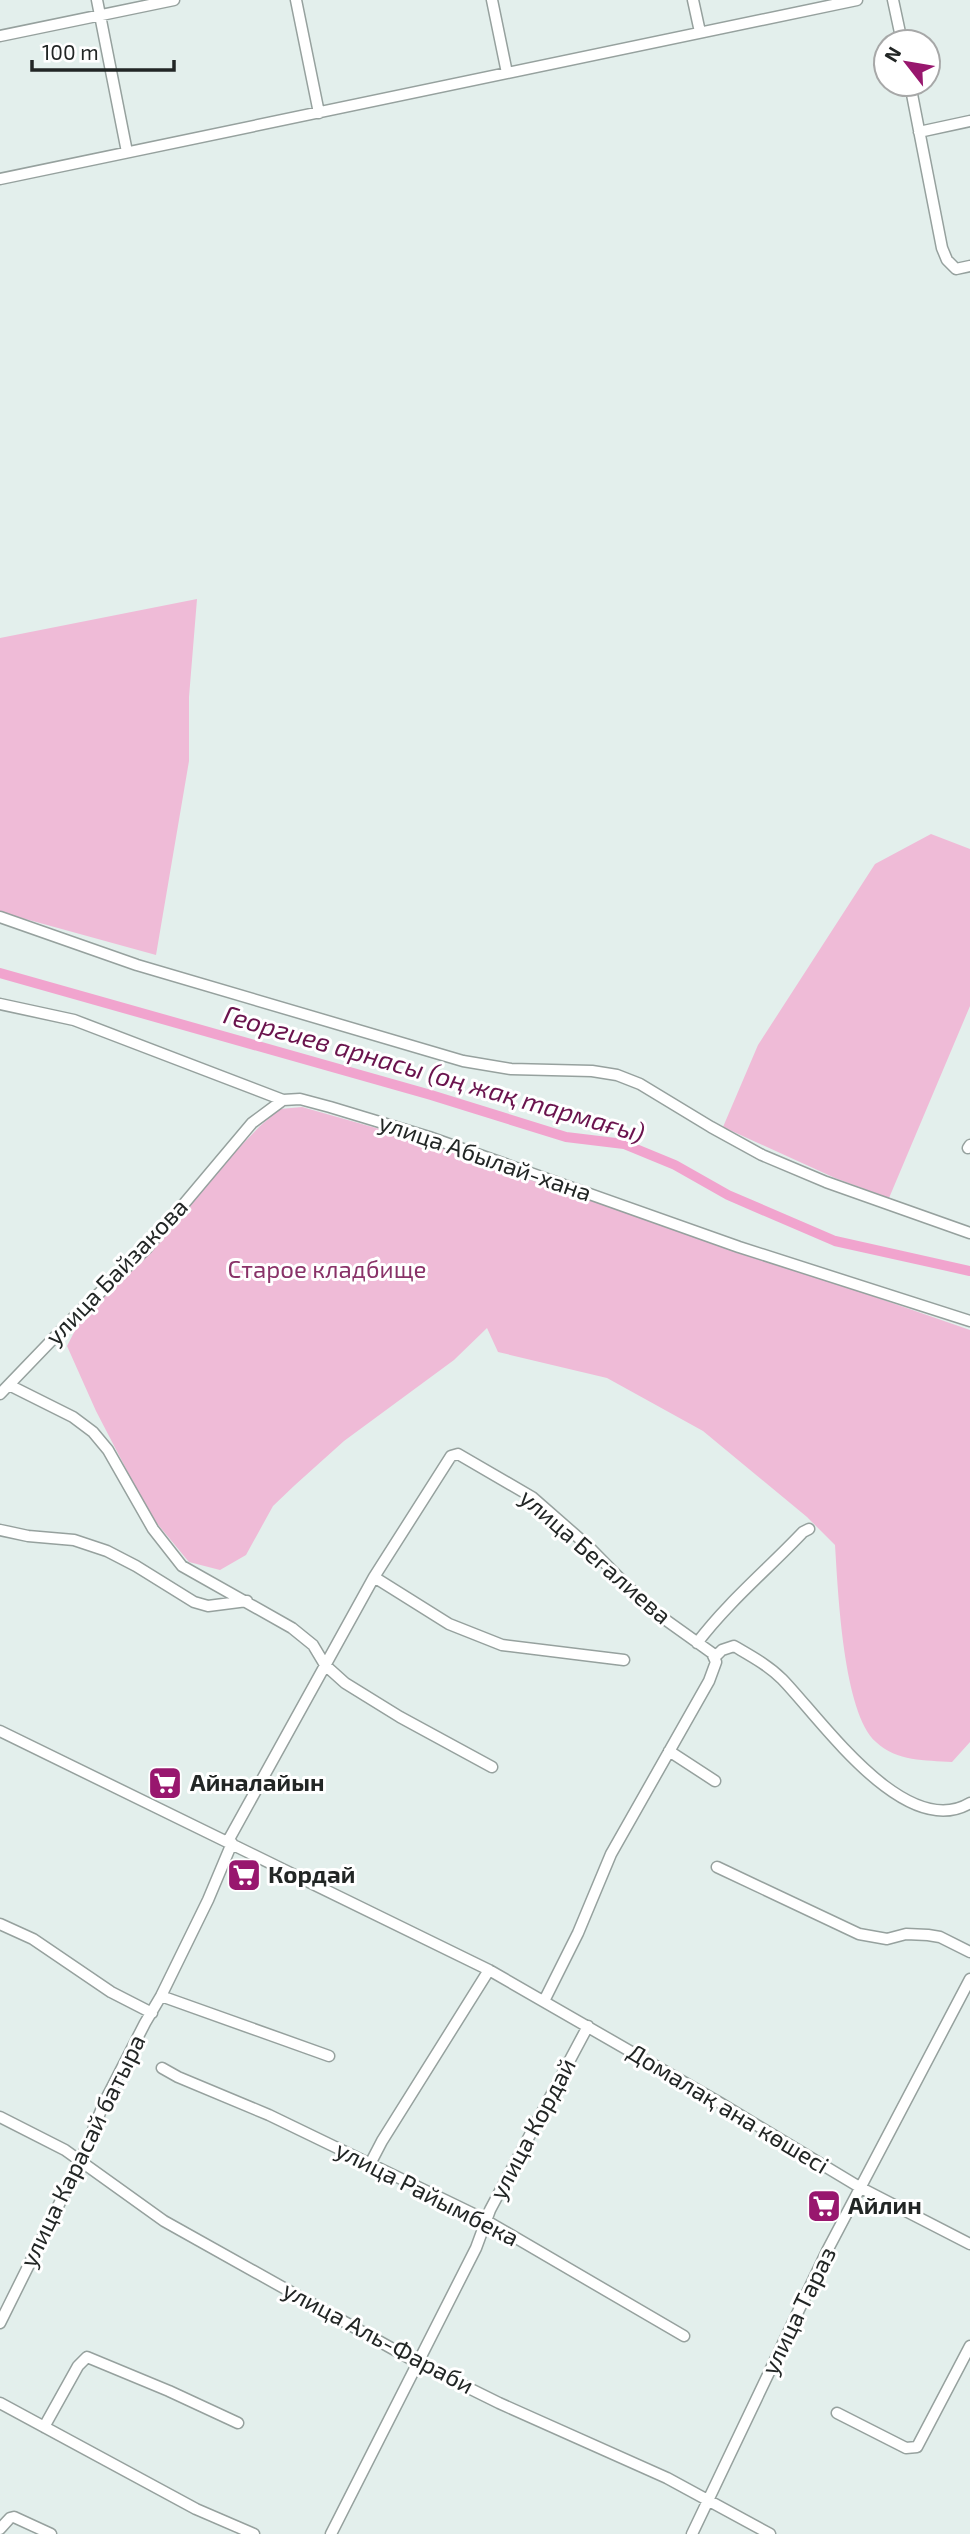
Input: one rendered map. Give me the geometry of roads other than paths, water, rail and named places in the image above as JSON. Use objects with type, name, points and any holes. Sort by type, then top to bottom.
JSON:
[{"type":"street","points":[[97,0],[127,152]]},
{"type":"street","points":[[0,36],[174,0]]},
{"type":"street","points":[[296,0],[319,113]]},
{"type":"street","points":[[492,0],[507,73]]},
{"type":"street","points":[[693,0],[700,32]]},
{"type":"street","points":[[0,179],[857,0]]},
{"type":"street","points":[[893,0],[899,28]]},
{"type":"street","points":[[913,98],[942,248],[947,260],[956,269],[970,266]]},
{"type":"street","points":[[919,132],[970,121]]},
{"type":"street","points":[[0,917],[126,962],[463,1061],[511,1069],[592,1070],[617,1075],[640,1084],[762,1155],[826,1182],[970,1233]]},
{"type":"street","name":"улица Абылай-хана","points":[[0,1004],[74,1020],[282,1100],[300,1099],[429,1137],[739,1247],[970,1321]]},
{"type":"street","name":"улица Байзакова","points":[[0,1394],[75,1316],[151,1244],[253,1123],[282,1100]]},
{"type":"street","points":[[9,1385],[73,1417],[93,1432],[108,1450],[153,1529],[183,1566],[292,1628],[313,1645],[325,1665],[345,1683],[400,1717],[492,1767]]},
{"type":"street","name":"улица Бегалиева","points":[[325,1665],[374,1577],[451,1455],[458,1454],[543,1506],[588,1546],[649,1608],[716,1659]]},
{"type":"street","points":[[697,1643],[765,1569],[809,1529]]},
{"type":"street","points":[[0,1530],[27,1536],[74,1540],[97,1547],[136,1566],[194,1602],[208,1606],[247,1601]]},
{"type":"street","points":[[374,1577],[449,1624],[502,1645],[544,1648],[624,1660]]},
{"type":"street","points":[[544,2001],[578,1933],[611,1854],[702,1692],[722,1650],[734,1646],[768,1667],[846,1750],[881,1783],[902,1798],[940,1812],[952,1811],[970,1803]]},
{"type":"street","name":"улица Карасай батыра","points":[[0,2323],[4,2304],[81,2160],[104,2104],[208,1900],[230,1842],[325,1665]]},
{"type":"street","name":"Домалақ ана көшесі","points":[[0,1731],[489,1970],[861,2188],[970,2244]]},
{"type":"street","points":[[669,1751],[715,1781]]},
{"type":"street","points":[[717,1867],[859,1934],[887,1939],[906,1934],[928,1935],[940,1937],[970,1952]]},
{"type":"street","points":[[0,1924],[33,1939],[111,1992],[152,2013]]},
{"type":"street","points":[[370,2164],[396,2117],[489,1970]]},
{"type":"street","name":"улица Тараз","points":[[692,2534],[828,2251],[970,1979]]},
{"type":"street","points":[[161,1996],[329,2056]]},
{"type":"street","name":"улица Кордай","points":[[331,2534],[476,2248],[485,2221],[588,2026]]},
{"type":"street","name":"улица Райымбека","points":[[162,2068],[269,2115],[460,2207],[684,2336]]},
{"type":"street","name":"улица Аль-Фараби","points":[[0,2117],[81,2160],[164,2221],[418,2363],[667,2478],[769,2534]]},
{"type":"street","points":[[837,2413],[906,2448],[916,2447],[970,2346]]},
{"type":"street","points":[[44,2427],[78,2366],[87,2357],[238,2423]]},
{"type":"street","points":[[0,2403],[204,2513],[254,2534]]},
{"type":"street","points":[[0,2529],[14,2517],[51,2534]]},
{"type":"street","points":[[224,2534],[229,2523]]},
{"type":"waterway","name":"Георгиев арнасы (оң жақ тармағы)","points":[[0,973],[431,1095],[566,1137],[624,1144],[675,1165],[728,1195],[835,1241],[970,1271]]},
{"type":"place","name":"Айналайын","points":[[165,1783]]},
{"type":"place","name":"Кордай","points":[[244,1875]]},
{"type":"place","name":"Айлин","points":[[824,2206]]},
{"type":"park label","name":"Старое кладбище","points":[[327,1270]]}]
